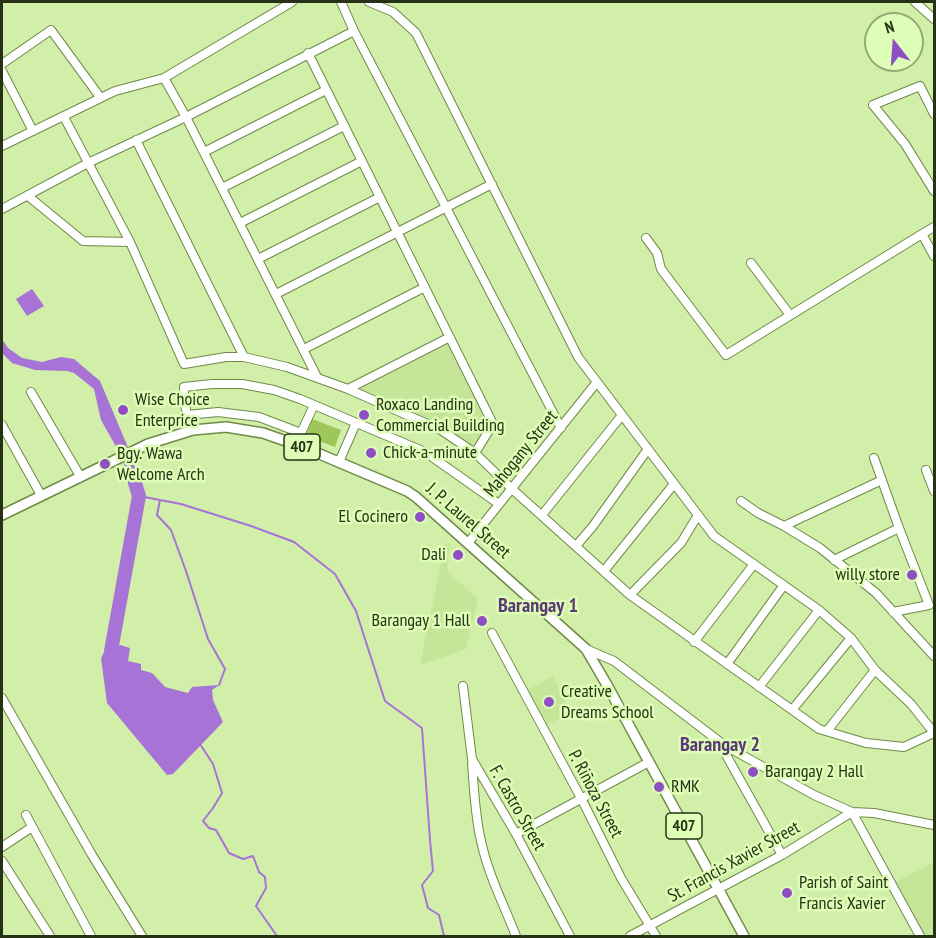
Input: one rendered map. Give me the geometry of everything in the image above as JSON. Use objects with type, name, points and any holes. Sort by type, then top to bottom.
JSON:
[{"type":"main road","name":"J. P. Laurel Street","points":[[2,512],[148,444],[193,430],[226,427],[263,433],[407,491],[417,497],[586,649],[744,936]]},
{"type":"street","points":[[341,2],[561,429]]},
{"type":"street","points":[[64,117],[130,242],[184,364],[226,357],[244,357],[287,367],[348,389],[441,430],[475,453],[630,595],[819,729],[866,743],[904,747],[934,733],[911,704],[875,670],[851,638],[819,610],[714,536],[578,357],[416,33],[393,12],[369,2]]},
{"type":"street","points":[[915,2],[934,19]]},
{"type":"street","points":[[2,146],[100,97],[164,78],[286,3]]},
{"type":"street","points":[[2,64],[51,30],[100,97]]},
{"type":"street","points":[[2,209],[88,163],[186,117],[354,30]]},
{"type":"street","points":[[308,53],[493,424],[475,453]]},
{"type":"street","points":[[2,70],[33,131]]},
{"type":"street","points":[[164,78],[204,152],[317,377]]},
{"type":"street","points":[[934,114],[920,86],[873,105],[905,144],[934,191]]},
{"type":"street","points":[[204,152],[326,90]]},
{"type":"street","points":[[222,188],[344,126]]},
{"type":"street","points":[[136,140],[244,357]]},
{"type":"street","points":[[240,223],[362,161]]},
{"type":"street","points":[[276,294],[492,184]]},
{"type":"street","points":[[28,196],[83,241],[130,242]]},
{"type":"street","points":[[258,259],[380,197]]},
{"type":"street","points":[[646,238],[657,253],[661,268],[726,355],[934,227]]},
{"type":"street","points":[[922,234],[934,256]]},
{"type":"street","points":[[751,263],[790,315]]},
{"type":"street","points":[[304,349],[425,287]]},
{"type":"street","points":[[348,389],[450,337]]},
{"type":"street","name":"Mahogany Street","points":[[468,543],[597,382]]},
{"type":"street","points":[[314,405],[301,433],[259,417],[218,412],[187,415],[184,387],[242,384],[274,390],[314,405],[425,452],[496,502]]},
{"type":"street","points":[[31,392],[80,476]]},
{"type":"street","points":[[542,515],[622,415]]},
{"type":"street","points":[[339,462],[356,423]]},
{"type":"street","points":[[2,425],[41,495]]},
{"type":"street","points":[[576,546],[648,449]]},
{"type":"street","points":[[874,458],[899,528],[932,605],[893,612]]},
{"type":"street","points":[[926,470],[934,491]]},
{"type":"street","points":[[784,526],[882,480]]},
{"type":"street","points":[[604,571],[674,484]]},
{"type":"street","points":[[741,501],[820,548],[876,593],[934,657]]},
{"type":"street","points":[[630,595],[681,543],[698,515]]},
{"type":"street","points":[[834,560],[899,528]]},
{"type":"street","points":[[694,642],[754,564]]},
{"type":"street","points":[[727,664],[784,585]]},
{"type":"street","points":[[759,687],[819,610]]},
{"type":"street","name":"P. Riñoza Street","points":[[492,633],[581,798],[621,878],[656,936]]},
{"type":"street","points":[[792,711],[851,638]]},
{"type":"street","points":[[586,649],[614,661],[724,745],[814,795],[852,812],[874,813],[934,825]]},
{"type":"street","points":[[827,731],[875,670]]},
{"type":"street","name":"F. Castro Street","points":[[463,686],[472,759],[516,834],[570,936]]},
{"type":"street","points":[[2,698],[141,936]]},
{"type":"street","points":[[724,745],[725,753],[782,855]]},
{"type":"street","points":[[472,759],[481,842],[516,936]]},
{"type":"street","points":[[516,834],[649,762]]},
{"type":"street","points":[[852,812],[920,936]]},
{"type":"street","name":"St. Francis Xavier Street","points":[[630,936],[782,855],[852,812]]},
{"type":"street","points":[[26,815],[92,936]]},
{"type":"street","points":[[2,847],[32,828]]},
{"type":"street","points":[[2,861],[50,936]]},
{"type":"shaded area","points":[[32,289],[44,306],[27,316],[16,299]]},
{"type":"shaded area","points":[[2,339],[8,348],[22,358],[42,362],[61,357],[74,359],[100,381],[140,482],[135,492],[119,452],[101,420],[94,389],[74,373],[35,370],[12,363],[2,353]]},
{"type":"shaded area","points":[[449,343],[491,423],[475,450],[355,391]]},
{"type":"shaded area","points":[[312,419],[341,430],[335,447],[306,436]]},
{"type":"shaded area","points":[[445,543],[450,544],[447,571],[478,599],[466,649],[420,665]]},
{"type":"shaded area","points":[[120,645],[130,648],[128,661],[141,664],[141,670],[152,673],[165,687],[188,693],[192,687],[219,685],[212,690],[213,700],[223,722],[173,774],[167,775],[107,703],[101,658],[106,649]]},
{"type":"shaded area","name":"Creative Dreams School","points":[[553,676],[571,713],[544,726],[526,691]]},
{"type":"shaded area","points":[[934,862],[934,936],[924,936],[894,883]]},
{"type":"waterway","points":[[110,663],[139,496],[132,473]]},
{"type":"waterway","points":[[139,496],[181,504],[294,542],[335,574],[356,611],[385,701],[422,728],[433,871],[422,885],[428,908],[439,915],[444,936]]},
{"type":"waterway","points":[[160,500],[157,515],[171,530],[208,639],[225,669],[219,685]]},
{"type":"waterway","points":[[200,744],[213,764],[222,793],[203,821],[209,828],[216,830],[229,853],[243,859],[253,856],[259,872],[265,877],[266,888],[256,906],[277,936]]},
{"type":"place","name":"Wise Choice Enterprice","points":[[123,410]]},
{"type":"place","name":"Roxaco Landing Commercial Building","points":[[364,415]]},
{"type":"place","name":"Chick-a-minute","points":[[371,453]]},
{"type":"place","name":"Bgy. Wawa Welcome Arch","points":[[105,464]]},
{"type":"place","name":"El Cocinero","points":[[420,517]]},
{"type":"place","name":"Dali","points":[[458,555]]},
{"type":"place","name":"willy store","points":[[912,575]]},
{"type":"place","name":"Barangay 1 Hall","points":[[482,621]]},
{"type":"place","name":"Creative Dreams School","points":[[549,702]]},
{"type":"place","name":"Barangay 2 Hall","points":[[753,772]]},
{"type":"place","name":"RMK","points":[[659,787]]},
{"type":"place","name":"Parish of Saint Francis Xavier","points":[[787,893]]},
{"type":"district","name":"Barangay 1","points":[[538,606]]},
{"type":"district","name":"Barangay 2","points":[[720,745]]}]
